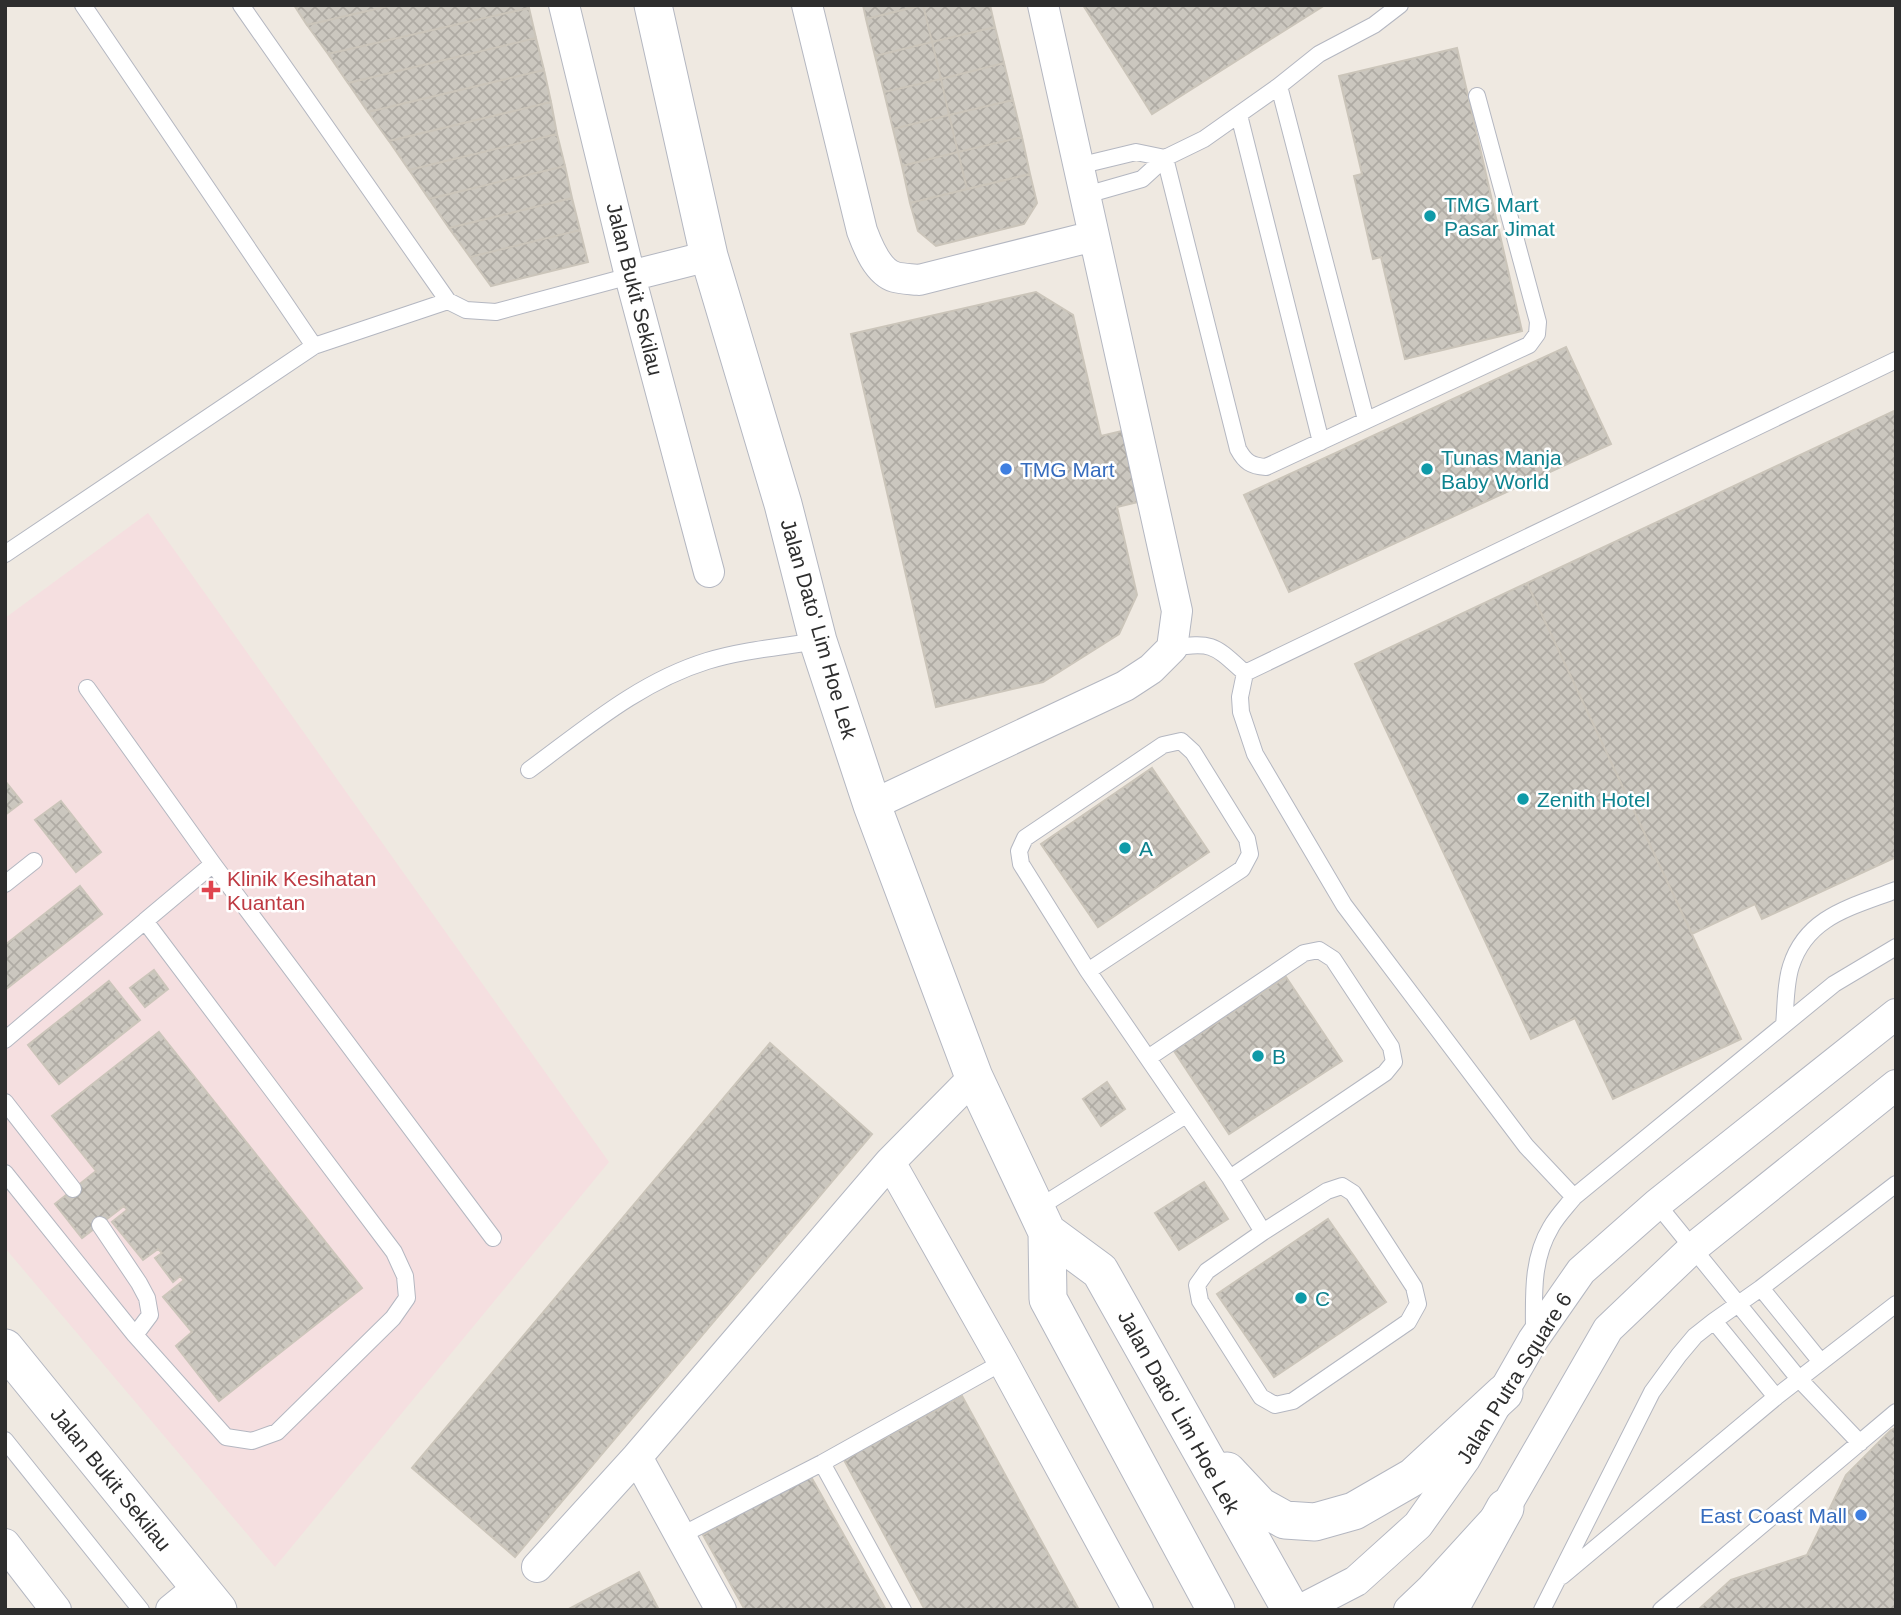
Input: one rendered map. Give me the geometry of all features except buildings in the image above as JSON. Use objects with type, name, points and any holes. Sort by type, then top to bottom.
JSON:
[{"type":"street","name":"Jalan Bukit Sekilau","points":[[564,5],[630,276],[709,572]]},
{"type":"street","name":"Jalan Dato' Lim Hoe Lek","points":[[653,5],[709,256],[783,504],[818,641],[872,805],[974,1077],[1042,1220],[1048,1299],[1216,1610]]},
{"type":"street","points":[[807,5],[862,231],[869,249],[881,266],[894,277],[919,280],[1094,236]]},
{"type":"street","points":[[872,805],[1125,686],[1150,669],[1172,648],[1177,611],[1043,5]]},
{"type":"street","points":[[630,276],[709,256]]},
{"type":"street","name":"Jalan Putra Square 6","points":[[1300,1610],[1356,1581],[1418,1525],[1465,1459],[1534,1340],[1581,1271],[1657,1204],[1896,1014]]},
{"type":"street","points":[[537,1567],[637,1457],[890,1162],[974,1077]]},
{"type":"street","points":[[1449,1610],[1608,1329],[1693,1248],[1896,1084]]},
{"type":"street","points":[[890,1162],[1138,1610]]},
{"type":"street","name":"Jalan Dato' Lim Hoe Lek","points":[[1042,1220],[1100,1271],[1291,1610]]},
{"type":"street","name":"Jalan Bukit Sekilau","points":[[5,1348],[196,1602]]},
{"type":"street","points":[[1188,1429],[1259,1506],[1285,1520],[1315,1522],[1354,1511],[1413,1477],[1504,1393]]},
{"type":"street","points":[[637,1457],[721,1610]]},
{"type":"street","points":[[1409,1610],[1432,1590],[1505,1508]]},
{"type":"street","points":[[5,1544],[56,1610]]},
{"type":"lane","points":[[83,5],[313,346]]},
{"type":"lane","points":[[241,5],[448,301],[466,310],[496,312],[630,276]]},
{"type":"lane","points":[[1086,195],[1142,179],[1165,158],[1204,139],[1320,54],[1374,25],[1400,5]]},
{"type":"lane","points":[[1279,86],[1366,420]]},
{"type":"lane","points":[[1165,158],[1238,449],[1244,460],[1253,466],[1266,467],[1528,345],[1537,334],[1538,321],[1477,96]]},
{"type":"lane","points":[[1239,115],[1321,442]]},
{"type":"lane","points":[[1078,166],[1136,152],[1165,158]]},
{"type":"lane","points":[[1136,152],[1142,179]]},
{"type":"lane","points":[[5,554],[313,346],[448,301]]},
{"type":"lane","points":[[1245,673],[1896,360]]},
{"type":"lane","points":[[529,771],[620,703],[675,673],[709,660],[818,641]]},
{"type":"lane","points":[[1172,648],[1197,643],[1217,648],[1245,673]]},
{"type":"lane","points":[[1245,673],[1240,697],[1241,712],[1255,754],[1344,905],[1526,1146],[1574,1196]]},
{"type":"lane","points":[[87,688],[213,864],[493,1238]]},
{"type":"lane","points":[[1088,971],[1242,869],[1250,854],[1247,839],[1194,752],[1181,741],[1163,745],[1036,830],[1025,838],[1018,851],[1021,864],[1088,971],[1230,1178],[1263,1233]]},
{"type":"lane","points":[[5,884],[34,861]]},
{"type":"lane","points":[[6,1036],[213,864]]},
{"type":"lane","points":[[1784,1025],[1790,968],[1803,939],[1829,916],[1896,890]]},
{"type":"lane","points":[[5,1173],[135,1335],[226,1437],[252,1441],[277,1432],[393,1318],[407,1298],[405,1276],[394,1252],[145,921]]},
{"type":"lane","points":[[1534,1340],[1534,1281],[1539,1254],[1551,1226],[1574,1196],[1834,984],[1896,947]]},
{"type":"lane","points":[[1148,1058],[1304,953],[1319,950],[1333,959],[1391,1047],[1394,1062],[1385,1073],[1230,1178]]},
{"type":"lane","points":[[5,1102],[73,1189]]},
{"type":"lane","points":[[1042,1220],[1186,1115]]},
{"type":"lane","points":[[1542,1610],[1652,1392],[1679,1355],[1695,1336],[1714,1321],[1896,1184]]},
{"type":"lane","points":[[1342,1186],[1353,1194],[1414,1287],[1418,1304],[1408,1322],[1293,1401],[1275,1405],[1261,1397],[1200,1301],[1197,1285],[1207,1271],[1263,1233],[1327,1191],[1342,1186]]},
{"type":"lane","points":[[1657,1204],[1799,1379],[1860,1443]]},
{"type":"lane","points":[[100,1225],[147,1298],[150,1315],[135,1335]]},
{"type":"lane","points":[[1761,1288],[1821,1362]]},
{"type":"lane","points":[[1558,1580],[1776,1397],[1896,1304]]},
{"type":"lane","points":[[1714,1321],[1776,1397]]},
{"type":"lane","points":[[680,1536],[822,1462],[1003,1362]]},
{"type":"lane","points":[[1661,1610],[1896,1412]]},
{"type":"lane","points":[[5,1440],[141,1610]]},
{"type":"lane","points":[[822,1462],[903,1610]]},
{"type":"shaded area","name":"Klinik Kesihatan Kuantan","points":[[148,513],[609,1162],[275,1567],[5,1248],[5,618]]},
{"type":"place","name":"TMG Mart Pasar Jimat","points":[[1430,216]]},
{"type":"place","name":"TMG Mart","points":[[1006,469]]},
{"type":"place","name":"Tunas Manja Baby World","points":[[1427,469]]},
{"type":"place","name":"Zenith Hotel","points":[[1523,799]]},
{"type":"place","name":"A","points":[[1125,848]]},
{"type":"place","name":"Klinik Kesihatan Kuantan","points":[[211,890]]},
{"type":"place","name":"B","points":[[1258,1056]]},
{"type":"place","name":"C","points":[[1301,1298]]},
{"type":"place","name":"East Coast Mall","points":[[1861,1515]]}]
